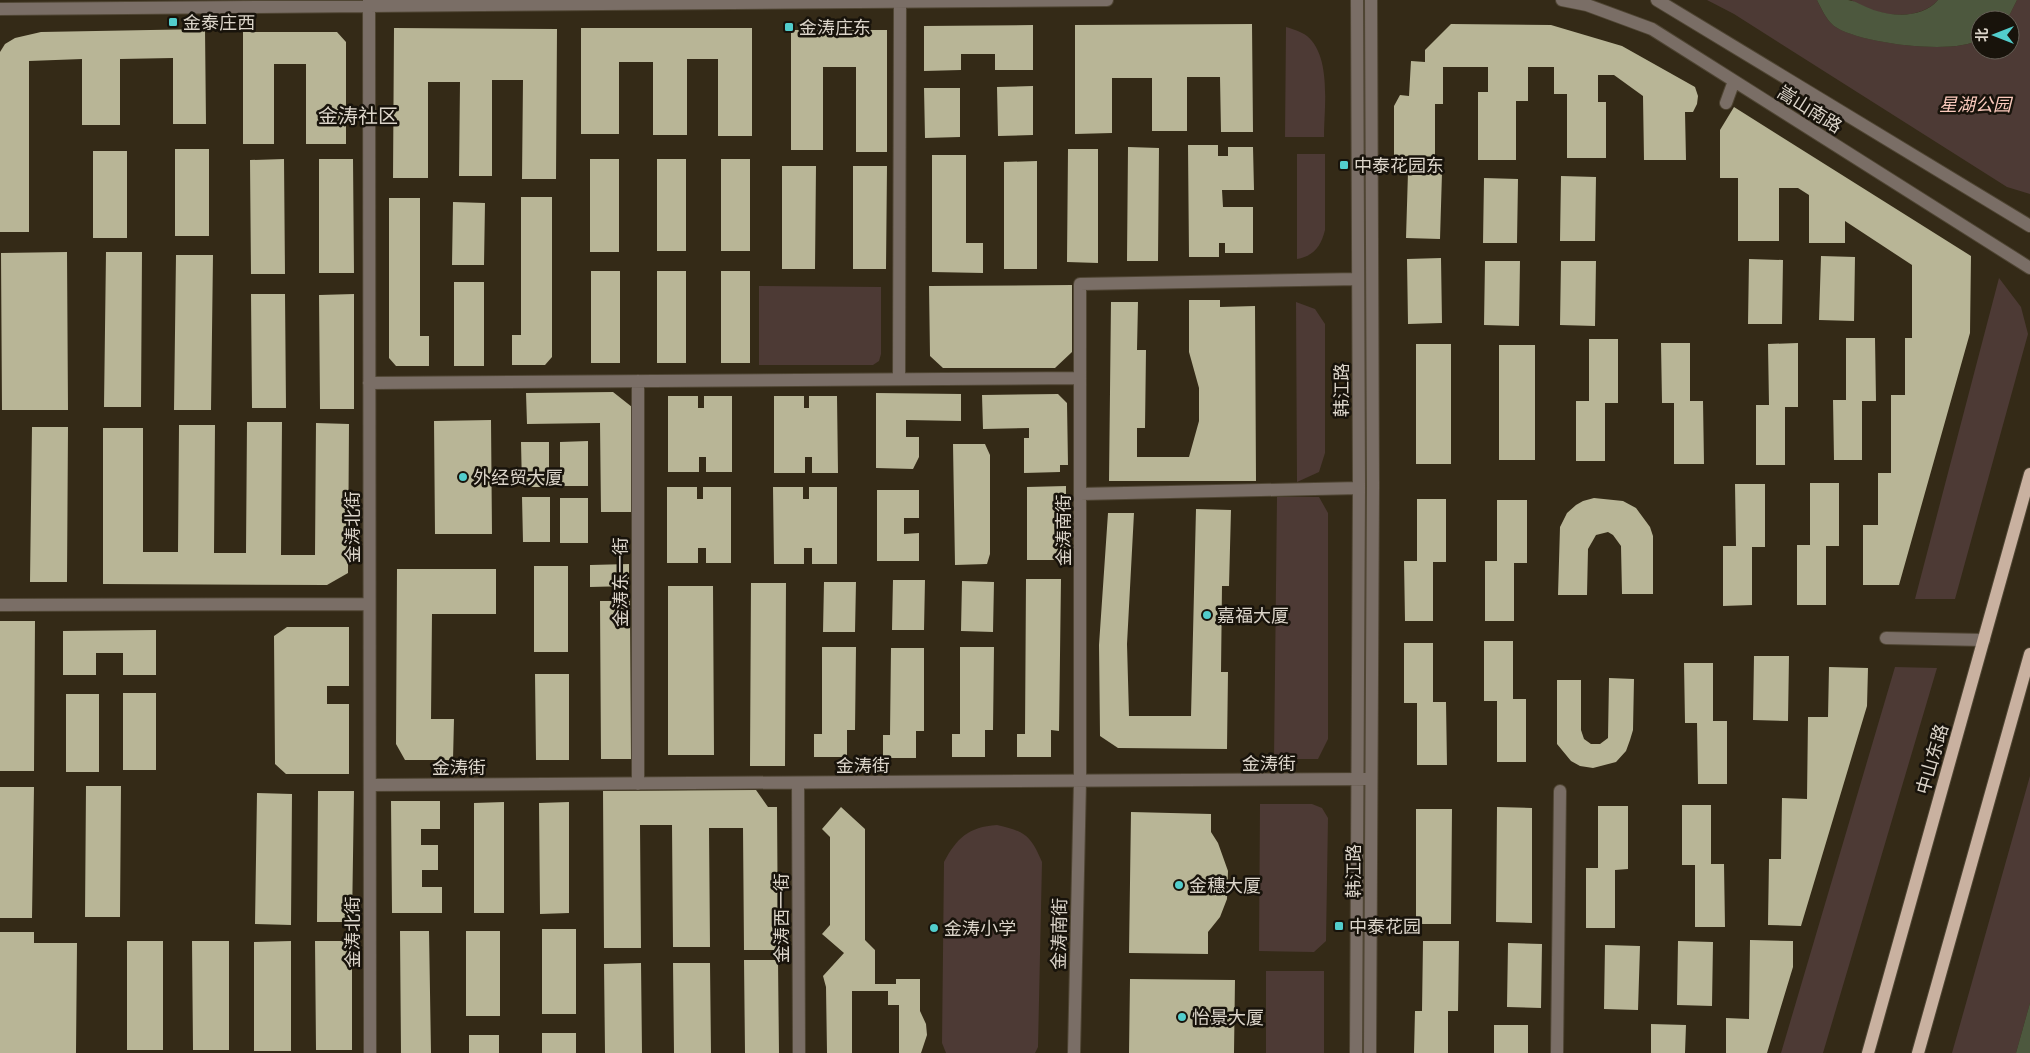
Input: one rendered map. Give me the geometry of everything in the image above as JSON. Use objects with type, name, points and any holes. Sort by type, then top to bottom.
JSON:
[{"type":"main road","name":"中山东路","points":[[1868,1053],[2030,474]]},
{"type":"main road","points":[[1918,1053],[2030,654]]},
{"type":"street","points":[[0,9],[368,3],[1108,0]]},
{"type":"street","name":"韩江路","points":[[1356,1053],[1359,488],[1357,0]]},
{"type":"street","name":"韩江路","points":[[1370,1053],[1373,468],[1371,0]]},
{"type":"street","name":"嵩山南路","points":[[1562,0],[1587,4],[1652,29],[2030,268]]},
{"type":"street","name":"嵩山南路","points":[[1657,0],[2030,226]]},
{"type":"street","points":[[899,379],[900,2]]},
{"type":"street","name":"金涛北街","points":[[368,3],[370,1053]]},
{"type":"street","points":[[1726,103],[1734,81]]},
{"type":"street","name":"金涛南街","points":[[1074,1053],[1080,781],[1080,284],[1358,279]]},
{"type":"street","points":[[369,383],[1080,378]]},
{"type":"street","name":"金涛东一街","points":[[638,381],[638,784]]},
{"type":"street","points":[[1080,494],[1359,488]]},
{"type":"street","points":[[0,605],[369,604]]},
{"type":"street","points":[[1886,638],[1984,640]]},
{"type":"street","points":[[1358,780],[1372,778]]},
{"type":"street","name":"金涛街","points":[[370,785],[1358,780]]},
{"type":"street","name":"金涛西一街","points":[[798,783],[799,1053]]},
{"type":"street","points":[[1557,1053],[1560,791]]},
{"type":"green space","name":"星湖公园","points":[[1707,0],[1817,0],[1826,17],[1834,26],[1863,38],[1929,47],[1950,47],[1970,43],[1970,60],[2020,60],[2020,10],[2012,10],[2017,0],[2030,0],[2030,194],[2007,187],[1734,14]]},
{"type":"green space","points":[[1851,0],[1938,0],[1919,12],[1896,15],[1871,10]]},
{"type":"green space","points":[[1286,27],[1307,36],[1315,45],[1320,57],[1325,84],[1324,137],[1285,137]]},
{"type":"green space","points":[[1297,154],[1325,154],[1325,230],[1316,249],[1303,258],[1297,259]]},
{"type":"green space","points":[[1999,278],[2021,307],[2028,334],[1955,599],[1915,599]]},
{"type":"green space","points":[[759,286],[881,287],[881,354],[879,361],[873,365],[759,365]]},
{"type":"green space","points":[[1296,302],[1315,309],[1325,324],[1325,453],[1319,472],[1297,482]]},
{"type":"green space","points":[[1277,497],[1319,497],[1328,513],[1328,739],[1318,759],[1274,759]]},
{"type":"green space","points":[[1895,667],[1937,668],[1823,1053],[1781,1053]]},
{"type":"green space","points":[[2030,776],[2030,1003],[2016,1053],[1952,1053]]},
{"type":"green space","points":[[1260,804],[1312,804],[1322,808],[1328,818],[1326,941],[1314,952],[1259,951]]},
{"type":"green space","points":[[997,825],[1021,832],[1026,836],[1034,846],[1042,862],[1038,1047],[1035,1053],[946,1053],[942,1043],[944,862],[964,835],[978,828]]},
{"type":"green space","points":[[1266,971],[1324,971],[1324,1053],[1266,1053]]},
{"type":"shaded area","points":[[1817,0],[1848,0],[1877,11],[1901,15],[1918,13],[1932,6],[1938,0],[2017,0],[2012,10],[1970,10],[1970,43],[1950,47],[1906,45],[1863,38],[1834,26],[1824,14]]},
{"type":"shaded area","points":[[2030,1003],[2030,1053],[2016,1053]]},
{"type":"building","points":[[1252,24],[1253,132],[1221,132],[1220,77],[1187,77],[1187,131],[1152,131],[1152,78],[1112,78],[1112,133],[1075,134],[1075,25]]},
{"type":"building","points":[[1451,24],[1551,25],[1622,46],[1695,87],[1698,96],[1697,104],[1693,112],[1685,112],[1686,160],[1644,160],[1643,96],[1614,75],[1598,75],[1598,102],[1606,102],[1606,158],[1567,158],[1567,94],[1554,94],[1554,67],[1528,67],[1528,101],[1516,101],[1516,160],[1478,160],[1478,92],[1488,92],[1488,67],[1443,67],[1443,104],[1435,104],[1435,157],[1394,157],[1394,106],[1400,95],[1409,96],[1411,61],[1425,62],[1425,50]]},
{"type":"building","points":[[1033,25],[1033,70],[995,70],[995,54],[961,54],[961,70],[924,71],[924,26]]},
{"type":"building","points":[[394,28],[557,29],[556,179],[522,179],[523,80],[492,80],[492,176],[459,176],[460,82],[428,82],[428,178],[393,178]]},
{"type":"building","points":[[581,28],[752,28],[752,136],[718,136],[718,59],[687,59],[687,135],[653,135],[653,62],[619,62],[619,134],[581,134]]},
{"type":"building","points":[[205,29],[206,124],[173,124],[173,58],[120,59],[120,125],[82,125],[82,59],[29,61],[29,232],[0,232],[0,52],[5,44],[15,38],[41,32]]},
{"type":"building","points":[[791,30],[887,30],[887,152],[856,152],[856,67],[823,67],[823,150],[791,150]]},
{"type":"building","points":[[243,32],[337,32],[346,42],[346,144],[306,144],[306,64],[274,64],[274,144],[243,144]]},
{"type":"building","points":[[1033,86],[1033,135],[998,136],[997,87]]},
{"type":"building","points":[[924,88],[960,88],[960,137],[925,138]]},
{"type":"building","points":[[1734,107],[1971,256],[1970,333],[1899,585],[1863,585],[1863,525],[1878,525],[1878,473],[1891,473],[1891,395],[1905,395],[1905,338],[1912,338],[1912,265],[1845,221],[1845,243],[1809,243],[1809,195],[1798,188],[1779,188],[1779,241],[1738,241],[1738,178],[1720,178],[1720,130]]},
{"type":"building","points":[[1188,145],[1218,145],[1218,156],[1228,156],[1228,147],[1253,147],[1254,190],[1222,190],[1223,207],[1253,207],[1253,253],[1225,253],[1225,243],[1219,243],[1219,257],[1189,257]]},
{"type":"building","points":[[1128,147],[1159,148],[1158,261],[1127,261]]},
{"type":"building","points":[[175,149],[209,149],[209,236],[175,236]]},
{"type":"building","points":[[1068,149],[1098,149],[1098,263],[1067,262]]},
{"type":"building","points":[[93,151],[127,151],[127,238],[93,238]]},
{"type":"building","points":[[932,155],[966,155],[966,243],[983,243],[983,273],[932,272]]},
{"type":"building","points":[[284,159],[285,274],[251,274],[250,160]]},
{"type":"building","points":[[319,159],[353,159],[354,273],[319,273]]},
{"type":"building","points":[[590,159],[619,159],[619,252],[590,252]]},
{"type":"building","points":[[657,159],[686,159],[686,251],[657,251]]},
{"type":"building","points":[[721,159],[750,159],[750,251],[721,251]]},
{"type":"building","points":[[1037,161],[1037,269],[1004,269],[1004,162]]},
{"type":"building","points":[[782,166],[816,166],[815,269],[782,269]]},
{"type":"building","points":[[853,166],[887,166],[886,269],[853,269]]},
{"type":"building","points":[[1408,172],[1442,173],[1440,239],[1406,238]]},
{"type":"building","points":[[1561,176],[1596,177],[1595,241],[1560,241]]},
{"type":"building","points":[[1484,178],[1518,179],[1517,243],[1483,243]]},
{"type":"building","points":[[521,197],[552,197],[552,357],[545,365],[512,365],[512,335],[521,335]]},
{"type":"building","points":[[389,198],[420,198],[420,336],[429,336],[429,366],[396,366],[389,358]]},
{"type":"building","points":[[453,202],[485,203],[484,265],[452,265]]},
{"type":"building","points":[[67,252],[68,410],[2,410],[1,253]]},
{"type":"building","points":[[106,252],[142,252],[141,407],[104,407]]},
{"type":"building","points":[[176,255],[213,255],[211,410],[174,410]]},
{"type":"building","points":[[1821,256],[1855,257],[1854,321],[1819,320]]},
{"type":"building","points":[[1441,258],[1442,323],[1408,324],[1407,259]]},
{"type":"building","points":[[1749,259],[1783,260],[1782,324],[1748,324]]},
{"type":"building","points":[[1485,261],[1520,261],[1519,326],[1484,325]]},
{"type":"building","points":[[1561,261],[1596,261],[1595,326],[1560,325]]},
{"type":"building","points":[[591,271],[620,271],[620,363],[591,363]]},
{"type":"building","points":[[657,271],[686,271],[686,363],[657,363]]},
{"type":"building","points":[[721,271],[750,271],[750,363],[721,363]]},
{"type":"building","points":[[454,282],[484,282],[484,366],[454,366]]},
{"type":"building","points":[[1072,285],[1072,352],[1055,368],[943,368],[930,356],[929,286]]},
{"type":"building","points":[[251,294],[285,294],[286,408],[252,408]]},
{"type":"building","points":[[354,294],[354,409],[320,409],[319,295]]},
{"type":"building","points":[[1189,300],[1220,300],[1220,307],[1255,306],[1256,481],[1109,481],[1111,302],[1138,302],[1137,350],[1146,350],[1145,428],[1137,428],[1137,457],[1189,457],[1199,421],[1199,388],[1189,352]]},
{"type":"building","points":[[1846,338],[1875,338],[1876,401],[1862,401],[1862,460],[1834,460],[1833,400],[1846,400]]},
{"type":"building","points":[[1589,339],[1618,339],[1618,403],[1605,403],[1605,461],[1576,461],[1576,401],[1589,401]]},
{"type":"building","points":[[1661,343],[1690,343],[1690,401],[1703,401],[1704,464],[1674,464],[1674,403],[1662,403]]},
{"type":"building","points":[[1798,343],[1798,407],[1785,407],[1785,465],[1756,465],[1756,405],[1769,405],[1768,344]]},
{"type":"building","points":[[1416,344],[1451,344],[1451,464],[1416,464]]},
{"type":"building","points":[[1499,345],[1535,345],[1535,460],[1499,460]]},
{"type":"building","points":[[613,392],[632,407],[633,512],[601,512],[600,423],[527,424],[526,393]]},
{"type":"building","points":[[876,393],[961,394],[961,421],[906,420],[906,437],[919,437],[919,457],[913,469],[876,468]]},
{"type":"building","points":[[1058,394],[1067,403],[1068,465],[1060,465],[1060,472],[1024,473],[1024,438],[1029,438],[1029,428],[983,429],[982,395]]},
{"type":"building","points":[[668,396],[698,396],[698,408],[704,408],[704,396],[732,396],[732,472],[706,472],[706,457],[699,457],[699,472],[668,472]]},
{"type":"building","points":[[774,396],[804,396],[804,408],[809,408],[809,396],[837,396],[838,473],[812,473],[812,457],[805,457],[805,473],[774,473]]},
{"type":"building","name":"外经贸大厦","points":[[491,420],[492,534],[435,534],[434,421]]},
{"type":"building","points":[[247,422],[282,422],[281,555],[315,555],[316,423],[349,424],[348,573],[327,585],[103,584],[103,428],[143,428],[143,552],[178,552],[179,425],[215,425],[214,553],[246,553]]},
{"type":"building","points":[[32,427],[68,427],[67,582],[30,582]]},
{"type":"building","points":[[588,441],[588,486],[560,486],[560,442]]},
{"type":"building","points":[[521,442],[549,442],[549,487],[522,487]]},
{"type":"building","points":[[953,444],[985,444],[990,455],[990,554],[987,564],[955,565]]},
{"type":"building","points":[[1810,483],[1839,483],[1839,546],[1826,546],[1826,605],[1797,605],[1797,545],[1810,545]]},
{"type":"building","points":[[1735,484],[1765,484],[1765,547],[1752,547],[1752,605],[1723,606],[1723,546],[1736,546]]},
{"type":"building","points":[[1066,486],[1066,560],[1027,560],[1027,487]]},
{"type":"building","points":[[667,487],[697,487],[697,499],[703,499],[703,487],[731,487],[731,563],[706,563],[706,548],[698,548],[698,563],[667,563]]},
{"type":"building","points":[[773,487],[803,487],[803,499],[809,499],[809,487],[837,487],[837,564],[812,564],[812,548],[804,548],[804,564],[774,564]]},
{"type":"building","points":[[877,490],[919,490],[919,518],[904,518],[904,534],[919,533],[919,561],[877,561]]},
{"type":"building","points":[[522,497],[550,497],[550,542],[523,542]]},
{"type":"building","points":[[560,498],[588,498],[588,543],[560,543]]},
{"type":"building","points":[[1594,498],[1623,501],[1636,508],[1650,527],[1653,536],[1653,594],[1622,594],[1621,546],[1613,535],[1608,532],[1596,535],[1588,549],[1587,595],[1558,595],[1560,527],[1567,513],[1576,505]]},
{"type":"building","points":[[1417,499],[1446,499],[1446,562],[1433,562],[1433,621],[1405,621],[1404,561],[1417,561]]},
{"type":"building","points":[[1497,500],[1527,500],[1527,563],[1514,563],[1514,621],[1485,621],[1485,561],[1497,561]]},
{"type":"building","name":"嘉福大厦","points":[[1196,509],[1231,510],[1229,586],[1222,586],[1221,672],[1228,672],[1227,749],[1118,748],[1100,736],[1099,645],[1108,513],[1134,513],[1127,644],[1129,716],[1191,716]]},
{"type":"building","points":[[629,564],[629,586],[590,587],[590,565]]},
{"type":"building","points":[[534,566],[568,566],[568,652],[534,652]]},
{"type":"building","points":[[397,569],[496,569],[496,614],[432,614],[431,719],[454,719],[453,760],[405,760],[396,744]]},
{"type":"building","points":[[1026,579],[1061,579],[1059,731],[1051,730],[1051,757],[1017,757],[1017,734],[1025,734]]},
{"type":"building","points":[[893,580],[925,580],[924,630],[892,630]]},
{"type":"building","points":[[962,581],[994,582],[993,632],[961,631]]},
{"type":"building","points":[[824,582],[856,582],[855,632],[823,632]]},
{"type":"building","points":[[751,583],[786,583],[785,766],[750,766]]},
{"type":"building","points":[[668,586],[713,586],[714,755],[668,755]]},
{"type":"building","points":[[600,601],[630,601],[631,759],[601,759]]},
{"type":"building","points":[[0,621],[35,621],[34,771],[0,771]]},
{"type":"building","points":[[287,627],[349,627],[349,686],[327,686],[327,704],[349,704],[349,774],[286,774],[275,764],[274,636]]},
{"type":"building","points":[[156,630],[156,675],[123,675],[123,653],[96,653],[96,675],[63,675],[63,631]]},
{"type":"building","points":[[1484,641],[1513,641],[1513,699],[1526,699],[1526,762],[1497,762],[1497,701],[1484,701]]},
{"type":"building","points":[[1404,643],[1433,643],[1433,702],[1446,702],[1447,765],[1417,765],[1417,703],[1404,703]]},
{"type":"building","points":[[822,647],[856,647],[855,730],[847,730],[847,757],[814,757],[814,734],[822,734]]},
{"type":"building","points":[[960,647],[994,647],[993,730],[985,730],[985,757],[952,757],[952,734],[960,734]]},
{"type":"building","points":[[891,648],[924,648],[924,731],[916,731],[916,758],[883,758],[883,735],[890,735]]},
{"type":"building","points":[[1754,656],[1789,656],[1788,721],[1753,720]]},
{"type":"building","points":[[1684,663],[1713,663],[1713,721],[1727,721],[1727,784],[1698,784],[1697,723],[1685,723]]},
{"type":"building","points":[[1829,667],[1868,668],[1867,706],[1801,926],[1768,925],[1769,859],[1781,859],[1782,798],[1807,799],[1808,717],[1828,717]]},
{"type":"building","points":[[535,674],[569,674],[569,760],[536,760]]},
{"type":"building","points":[[1609,678],[1634,679],[1633,730],[1630,740],[1626,751],[1616,762],[1593,768],[1580,766],[1571,761],[1557,744],[1557,680],[1581,680],[1581,730],[1584,739],[1591,744],[1600,744],[1608,738]]},
{"type":"building","points":[[123,693],[156,693],[156,770],[123,770]]},
{"type":"building","points":[[66,694],[99,694],[99,772],[66,772]]},
{"type":"building","points":[[86,786],[121,786],[120,917],[85,917]]},
{"type":"building","points":[[0,787],[34,787],[32,918],[0,918]]},
{"type":"building","points":[[756,790],[768,807],[777,807],[778,950],[744,950],[743,828],[709,828],[710,947],[673,947],[672,825],[640,825],[641,948],[604,948],[603,791]]},
{"type":"building","points":[[318,791],[354,791],[352,922],[317,922]]},
{"type":"building","points":[[257,793],[292,794],[291,925],[255,924]]},
{"type":"building","points":[[391,801],[440,801],[440,829],[421,829],[421,845],[438,845],[438,870],[422,870],[422,887],[442,887],[442,913],[392,913]]},
{"type":"building","points":[[504,802],[504,913],[474,913],[474,803]]},
{"type":"building","points":[[569,802],[569,913],[540,914],[539,803]]},
{"type":"building","points":[[1682,805],[1711,805],[1711,864],[1724,864],[1725,927],[1695,927],[1695,865],[1682,865]]},
{"type":"building","points":[[1598,806],[1628,806],[1628,869],[1615,870],[1615,928],[1586,928],[1586,868],[1598,868]]},
{"type":"building","points":[[841,807],[865,829],[865,940],[875,950],[875,984],[896,984],[896,979],[920,979],[920,1011],[926,1024],[927,1035],[921,1053],[899,1053],[899,1005],[888,1005],[888,991],[852,991],[852,1053],[827,1053],[826,987],[823,976],[844,953],[822,934],[830,925],[830,837],[822,829]]},
{"type":"building","points":[[1497,807],[1532,808],[1532,923],[1496,922]]},
{"type":"building","points":[[1416,809],[1452,809],[1451,924],[1416,924]]},
{"type":"building","name":"金穗大厦","points":[[1131,812],[1211,814],[1211,832],[1218,843],[1228,871],[1227,899],[1220,917],[1208,932],[1208,954],[1129,953]]},
{"type":"building","points":[[542,929],[576,929],[576,1014],[542,1014]]},
{"type":"building","points":[[400,931],[429,931],[431,1053],[401,1053]]},
{"type":"building","points":[[466,931],[500,931],[500,1016],[466,1016]]},
{"type":"building","points":[[0,932],[34,932],[34,943],[77,943],[76,1053],[0,1053]]},
{"type":"building","points":[[1750,940],[1793,941],[1793,967],[1767,1053],[1726,1053],[1726,1018],[1749,1019]]},
{"type":"building","points":[[127,941],[163,941],[163,1050],[127,1050]]},
{"type":"building","points":[[192,941],[229,941],[229,1050],[193,1050]]},
{"type":"building","points":[[291,941],[291,1051],[254,1051],[254,942]]},
{"type":"building","points":[[315,941],[352,941],[352,1050],[316,1050]]},
{"type":"building","points":[[1423,941],[1459,941],[1458,1011],[1448,1011],[1448,1053],[1414,1053],[1415,1011],[1422,1011]]},
{"type":"building","points":[[1678,941],[1713,942],[1712,1006],[1677,1005]]},
{"type":"building","points":[[1508,943],[1542,944],[1541,1008],[1507,1007]]},
{"type":"building","points":[[1605,945],[1640,946],[1638,1010],[1604,1009]]},
{"type":"building","points":[[744,960],[778,960],[779,1053],[745,1053]]},
{"type":"building","points":[[641,963],[642,1053],[605,1053],[604,964]]},
{"type":"building","points":[[673,963],[710,963],[711,1053],[674,1053]]},
{"type":"building","name":"怡景大厦","points":[[1130,979],[1235,980],[1234,1053],[1129,1053]]},
{"type":"building","points":[[1651,1024],[1686,1025],[1685,1053],[1651,1053]]},
{"type":"building","points":[[1494,1025],[1528,1025],[1528,1053],[1494,1053]]},
{"type":"building","points":[[542,1033],[576,1033],[576,1053],[542,1053]]},
{"type":"building","points":[[469,1035],[499,1035],[499,1053],[469,1053]]},
{"type":"place","name":"金泰庄西","points":[[173,22]]},
{"type":"place","name":"金涛庄东","points":[[789,27]]},
{"type":"place","name":"中泰花园东","points":[[1344,165]]},
{"type":"place","name":"外经贸大厦","points":[[463,477]]},
{"type":"place","name":"嘉福大厦","points":[[1207,615]]},
{"type":"place","name":"金穗大厦","points":[[1179,885]]},
{"type":"place","name":"中泰花园","points":[[1339,926]]},
{"type":"place","name":"金涛小学","points":[[934,928]]},
{"type":"place","name":"怡景大厦","points":[[1182,1017]]},
{"type":"district","name":"金涛社区","points":[[358,115]]}]
